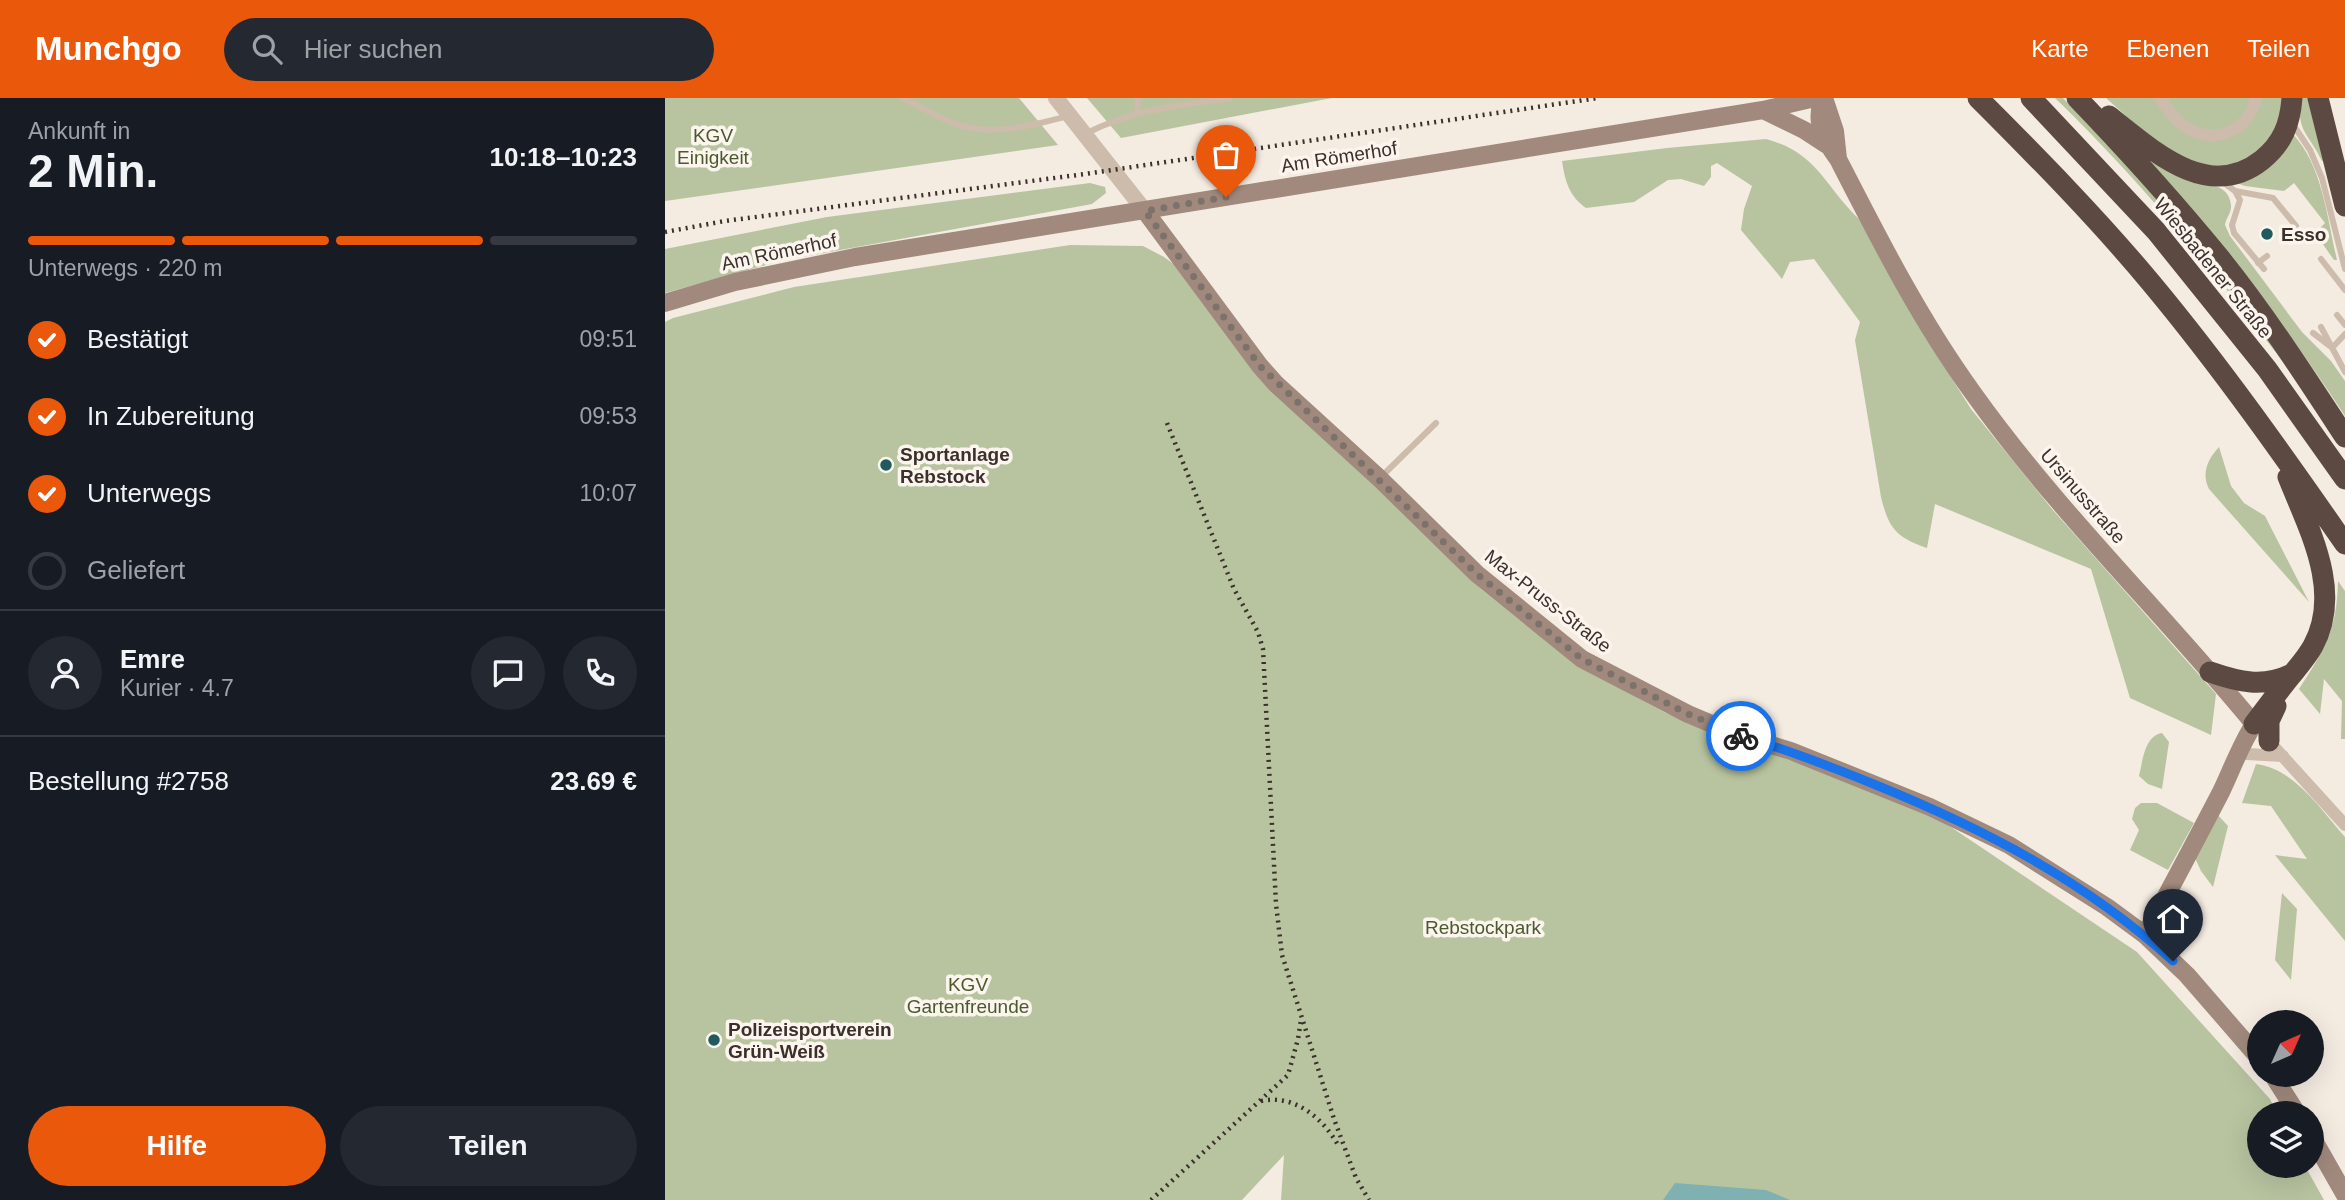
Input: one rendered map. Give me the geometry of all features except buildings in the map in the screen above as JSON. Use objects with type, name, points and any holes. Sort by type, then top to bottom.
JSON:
[{"type":"highway","points":[[1978,98],[2063,184],[2151,282],[2275,442],[2345,544]]},
{"type":"highway","name":"Wiesbadener Straße","points":[[2031,98],[2156,231],[2267,369],[2345,479]]},
{"type":"highway","points":[[2077,98],[2151,177],[2221,259],[2280,340],[2345,437]]},
{"type":"highway","points":[[2086,98],[2168,160],[2198,174],[2215,176],[2229,176],[2246,171],[2264,158],[2279,144],[2291,108]]},
{"type":"highway","points":[[2318,98],[2345,206]]},
{"type":"highway","points":[[2254,724],[2312,649],[2324,622],[2325,584],[2312,536],[2275,442]]},
{"type":"highway","points":[[2210,672],[2255,683],[2281,679],[2297,668]]},
{"type":"highway","points":[[2276,748],[2269,721],[2297,668]]},
{"type":"main road","name":"Am Römerhof","points":[[665,303],[735,282],[855,257],[1763,110],[1815,98]]},
{"type":"main road","name":"Ursinusstraße","points":[[1823,98],[1835,131],[1833,152],[1926,323],[1973,393],[2020,455],[2254,724]]},
{"type":"main road","points":[[1763,110],[1804,130],[1833,152]]},
{"type":"main road","name":"Max-Pruss-Straße","points":[[1145,211],[1260,366],[1288,396],[1380,478],[1477,574],[1582,659],[1688,714],[1738,735],[1791,751],[1930,807],[2009,845],[2107,907],[2145,935],[2187,975],[2247,1044]]},
{"type":"main road","points":[[2230,774],[2247,754],[2255,739],[2254,724]]},
{"type":"main road","points":[[2145,935],[2254,724]]},
{"type":"main road","points":[[2324,1158],[2345,1195]]},
{"type":"street","points":[[1056,98],[1145,211]]},
{"type":"street","points":[[2159,98],[2181,124],[2201,135],[2213,137],[2240,126],[2248,117],[2256,98]]},
{"type":"street","name":"Ursinusstraße","points":[[2254,724],[2345,825]]},
{"type":"street","points":[[2247,754],[2276,748]]},
{"type":"lane","points":[[902,98],[964,127],[983,130],[1029,126],[1070,115]]},
{"type":"lane","points":[[1137,98],[1137,114]]},
{"type":"lane","points":[[1086,134],[1110,121],[1137,114],[1230,98]]},
{"type":"lane","points":[[2291,108],[2322,178],[2345,269]]},
{"type":"lane","points":[[2215,176],[2235,191],[2240,200],[2232,225],[2234,233],[2264,269]]},
{"type":"lane","points":[[2235,191],[2273,198],[2296,226]]},
{"type":"lane","points":[[2257,263],[2267,256]]},
{"type":"lane","points":[[2321,259],[2345,290]]},
{"type":"lane","points":[[2337,315],[2345,325]]},
{"type":"lane","points":[[2321,327],[2345,372]]},
{"type":"lane","points":[[2313,333],[2332,348]]},
{"type":"lane","points":[[2332,348],[2345,334]]},
{"type":"lane","points":[[1380,478],[1436,423]]},
{"type":"green space","name":"KGV Einigkeit","points":[[665,98],[1019,98],[1058,145],[665,201]]},
{"type":"green space","points":[[1087,98],[1332,98],[1121,138]]},
{"type":"green space","points":[[2055,98],[2063,98],[2145,183],[2225,278],[2290,371],[2178,230]]},
{"type":"green space","points":[[2106,98],[2285,98],[2285,106],[2268,147],[2233,166],[2191,164],[2144,132]]},
{"type":"green space","points":[[2300,98],[2310,98],[2326,160],[2322,161],[2302,126]]},
{"type":"green space","points":[[2293,134],[2303,147],[2317,177],[2337,260],[2334,260],[2315,233],[2325,223],[2294,183],[2284,191],[2234,182]]},
{"type":"green space","points":[[1766,139],[1798,153],[1809,162],[1859,219],[1925,336],[1971,409],[2052,509],[2216,694],[2211,735],[2130,698],[2091,569],[1935,504],[1927,548],[1908,540],[1895,530],[1887,517],[1881,497],[1855,340],[1860,322],[1814,259],[1790,262],[1782,279],[1741,230],[1744,209],[1752,186],[1717,163],[1711,166],[1711,177],[1704,186],[1681,179],[1668,180],[1634,202],[1586,208],[1569,188],[1562,161]]},
{"type":"green space","points":[[2140,151],[2176,175],[2225,191],[2231,205],[2225,225],[2230,236],[2302,332],[2331,361],[2345,381],[2345,416],[2248,279]]},
{"type":"green space","points":[[1090,183],[1105,187],[1106,193],[1092,204],[780,261],[665,293],[665,249],[827,217]]},
{"type":"green space","points":[[1070,245],[1143,246],[1164,257],[1179,268],[1347,454],[1481,589],[1575,664],[1666,713],[1927,811],[2137,952],[2247,1074],[2247,1087],[2259,1087],[2271,1101],[2247,1101],[2247,1178],[2312,1178],[2324,1200],[1281,1200],[1284,1155],[1242,1200],[665,1200],[665,322],[794,287]]},
{"type":"green space","points":[[2219,447],[2231,486],[2244,503],[2265,516],[2309,602],[2209,489],[2207,466]]},
{"type":"green space","points":[[2338,581],[2345,591],[2345,739],[2341,739],[2342,701],[2324,679],[2320,714],[2299,689],[2328,638],[2335,613]]},
{"type":"green space","points":[[2162,733],[2169,742],[2162,789],[2148,784],[2139,776],[2148,744],[2156,735]]},
{"type":"green space","points":[[2256,764],[2270,767],[2295,782],[2345,837],[2345,941],[2275,855],[2307,859],[2271,806],[2242,803]]},
{"type":"green space","points":[[2141,803],[2157,803],[2194,823],[2168,870],[2130,850],[2139,830],[2132,819],[2135,808]]},
{"type":"green space","points":[[2217,814],[2228,826],[2213,887],[2195,858]]},
{"type":"green space","points":[[2282,893],[2297,909],[2291,980],[2275,960]]},
{"type":"water","points":[[1675,1183],[1766,1190],[1790,1200],[1663,1200]]},
{"type":"railway","points":[[665,232],[725,221],[1085,174],[1598,98]]},
{"type":"railway","points":[[1167,423],[1234,589],[1258,632],[1263,649],[1276,904],[1282,955],[1334,1119],[1356,1178],[1369,1200]]},
{"type":"railway","points":[[1151,1200],[1288,1075],[1301,1020]]},
{"type":"railway","points":[[1261,1101],[1296,1104],[1324,1125],[1338,1145]]},
{"type":"way so far","points":[[1226,197],[1145,211],[1276,384],[1380,478],[1477,574],[1582,659],[1688,714],[1741,736]]},
{"type":"place","name":"Esso","points":[[2267,234]]},
{"type":"place","name":"Sportanlage Rebstock","points":[[886,465]]},
{"type":"place","name":"Polizeisportverein Grün-Weiß","points":[[714,1040]]},
{"type":"route","points":[[1741,736],[1791,751],[1930,807],[2009,845],[2107,907],[2145,935],[2173,961]]},
{"type":"park label","name":"Rebstockpark","points":[[1483,927]]},
{"type":"park label","name":"KGV Gartenfreunde","points":[[968,995]]}]
